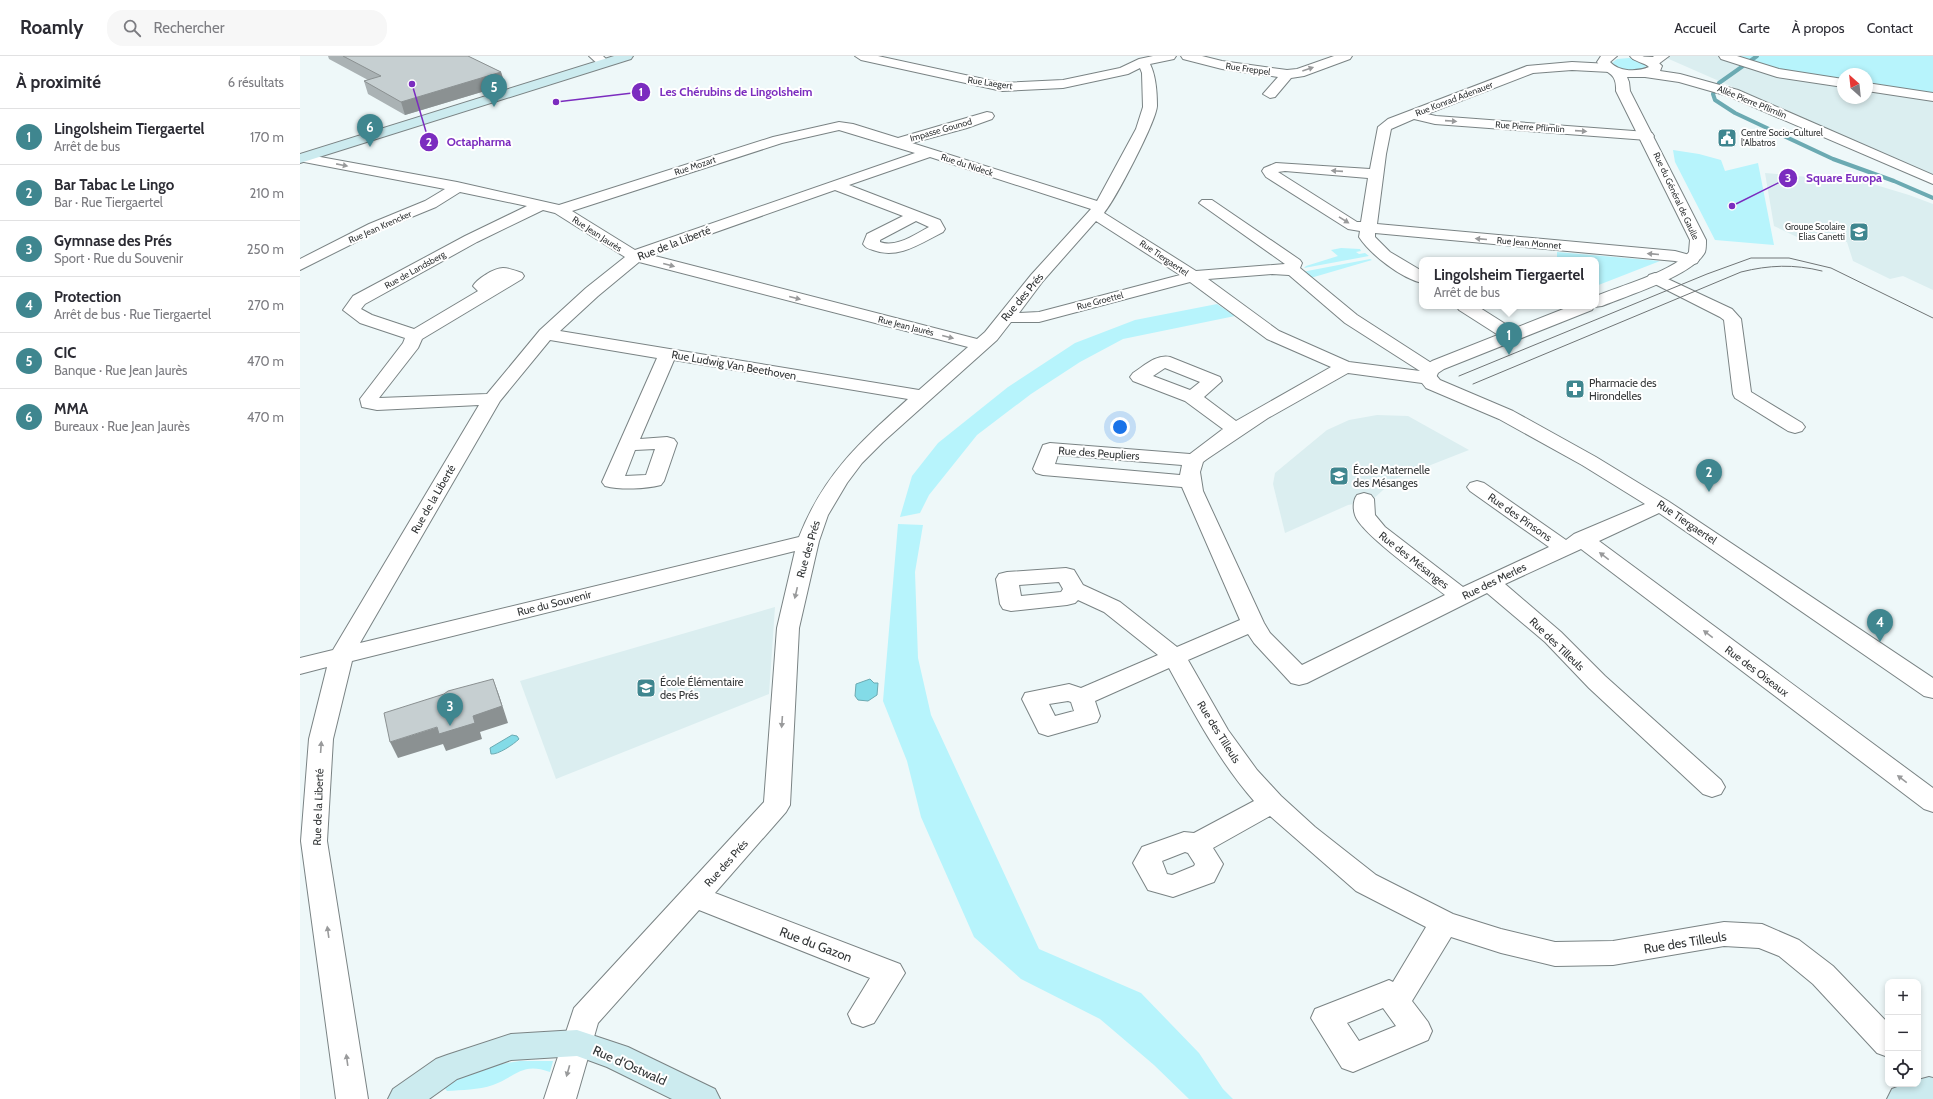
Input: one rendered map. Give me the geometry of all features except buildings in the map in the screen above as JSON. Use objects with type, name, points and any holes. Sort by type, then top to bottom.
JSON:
[{"type":"main road","points":[[302,158],[600,60],[627,56]]},
{"type":"main road","points":[[404,1099],[447,1069],[511,1047],[577,1043]]},
{"type":"main road","name":"Rue d'Ostwald","points":[[577,1043],[616,1057],[704,1099]]},
{"type":"street","name":"Rue Laegert","points":[[861,56],[973,81],[1009,87],[1029,88],[1063,84],[1124,71],[1145,59]]},
{"type":"street","points":[[1120,57],[1145,59],[1170,56]]},
{"type":"street","name":"Rue Freppel","points":[[1187,56],[1222,65],[1287,74],[1299,72],[1346,56]]},
{"type":"street","name":"Allée Pierre Pflimlin","points":[[1637,56],[1651,66],[1680,78],[1733,93],[1933,180]]},
{"type":"street","points":[[1725,56],[1785,75],[1837,82]]},
{"type":"street","name":"Rue des Prés","points":[[560,1099],[585,1017],[696,897],[777,805],[788,628],[808,541],[818,515],[838,481],[855,459],[922,396],[981,345],[1037,278],[1098,210],[1143,129],[1150,107],[1148,73],[1145,59]]},
{"type":"street","points":[[1610,64],[1651,66]]},
{"type":"street","name":"Rue Konrad Adenauer","points":[[1367,228],[1385,127],[1413,114],[1531,69],[1610,64]]},
{"type":"street","name":"Rue du Général de Gaulle","points":[[1610,64],[1698,240],[1697,252],[1691,260]]},
{"type":"street","name":"Rue Freppel","points":[[1270,94],[1287,74]]},
{"type":"street","points":[[1873,88],[1933,97]]},
{"type":"street","name":"Rue Pierre Pflimlin","points":[[1413,114],[1435,120],[1647,136]]},
{"type":"street","name":"Impasse Gounod","points":[[896,142],[962,125],[987,116]]},
{"type":"street","name":"Rue du Nideck","points":[[832,128],[848,127],[1098,210]]},
{"type":"street","name":"Rue Mozart","points":[[560,210],[778,140],[832,128]]},
{"type":"street","name":"Rue de la Liberté","points":[[352,1099],[314,840],[321,739],[342,655],[492,399],[546,334],[592,292],[636,256],[654,248],[929,153]]},
{"type":"street","name":"Rue Jean Jaurès","points":[[302,158],[457,186],[542,205],[560,210],[625,252],[636,256],[981,345]]},
{"type":"street","points":[[1376,174],[1285,167],[1276,167],[1269,171],[1353,226],[1367,228],[1367,237],[1370,242],[1419,276]]},
{"type":"street","name":"Rue Jean Krencker","points":[[300,264],[400,216],[429,206],[447,195],[457,186]]},
{"type":"street","points":[[837,186],[917,215]]},
{"type":"street","points":[[1208,203],[1294,263],[1294,266],[1288,270]]},
{"type":"street","name":"Rue de Landsberg","points":[[414,336],[405,330],[361,318],[352,310],[359,300],[471,239],[542,205]]},
{"type":"street","name":"Rue Tiergaertel","points":[[1098,210],[1192,277],[1272,269],[1295,272],[1351,319],[1429,374],[1434,384],[1506,416],[1571,450],[1661,505],[1933,690]]},
{"type":"street","name":"Rue Jean Monnet","points":[[1367,228],[1675,256],[1691,260]]},
{"type":"street","points":[[1599,301],[1675,270],[1691,260]]},
{"type":"street","points":[[1192,277],[1273,335],[1344,367],[1429,374],[1438,365],[1579,309]]},
{"type":"street","name":"Rue Groettel","points":[[1006,316],[1021,318],[1039,317],[1192,277]]},
{"type":"street","points":[[1655,278],[1726,313],[1732,318],[1742,394],[1795,426]]},
{"type":"street","points":[[491,290],[432,327],[414,336],[412,344],[369,399],[369,403],[377,404],[492,399]]},
{"type":"street","points":[[1470,309],[1512,336]]},
{"type":"street","name":"Rue Ludwig Van Beethoven","points":[[546,334],[922,396]]},
{"type":"street","points":[[627,445],[668,354]]},
{"type":"street","points":[[1082,697],[1253,623],[1190,482],[1191,471],[1195,460],[1234,429],[1288,397],[1344,367]]},
{"type":"street","points":[[1192,397],[1234,429]]},
{"type":"street","name":"Rue des Peupliers","points":[[1190,482],[1043,469],[1050,449],[1195,460]]},
{"type":"street","name":"Rue des Pinsons","points":[[1477,487],[1573,543]]},
{"type":"street","name":"Rue des Mésanges","points":[[1368,503],[1365,516],[1378,532],[1461,596]]},
{"type":"street","name":"Rue des Merles","points":[[1253,623],[1262,638],[1299,677],[1330,660],[1461,596],[1573,543],[1661,505]]},
{"type":"street","name":"Rue du Souvenir","points":[[300,666],[808,541]]},
{"type":"street","name":"Rue des Oiseaux","points":[[1573,543],[1933,802]]},
{"type":"street","name":"Rue des Tilleuls","points":[[1489,583],[1553,637],[1597,682],[1712,788]]},
{"type":"street","name":"Rue des Tilleuls","points":[[1075,590],[1112,608],[1174,656],[1219,736],[1248,777],[1272,803],[1306,834],[1366,883],[1444,923],[1501,941],[1555,954],[1613,954],[1724,934],[1762,936],[1789,948],[1824,975],[1885,1041]]},
{"type":"street","points":[[1197,844],[1272,803]]},
{"type":"street","name":"Rue du Gazon","points":[[696,897],[890,973],[863,1014]]},
{"type":"street","points":[[1396,1002],[1444,923]]},
{"type":"shaded area","points":[[1662,56],[1738,56],[1837,81],[1837,104],[1873,104],[1873,86],[1933,96],[1933,174]]},
{"type":"shaded area","points":[[1738,56],[1933,56],[1933,96],[1873,86],[1873,68],[1837,68],[1837,81],[1793,74]]},
{"type":"shaded area","points":[[1617,59],[1636,59],[1647,65],[1644,68],[1630,70],[1619,68],[1612,63]]},
{"type":"shaded area","points":[[1673,150],[1699,154],[1721,160],[1725,171],[1758,163],[1774,245],[1715,240],[1675,162]]},
{"type":"shaded area","name":"Groupe Scolaire Elias Canetti","points":[[1765,173],[1866,182],[1933,204],[1933,290],[1903,276],[1890,279],[1853,261],[1847,242],[1797,237],[1774,226]]},
{"type":"shaded area","points":[[1341,248],[1360,249],[1361,251],[1356,252],[1359,254],[1365,253],[1369,256],[1304,268],[1306,266],[1338,256],[1331,250]]},
{"type":"shaded area","points":[[1557,252],[1660,261],[1599,285],[1599,257],[1557,257]]},
{"type":"shaded area","points":[[1370,259],[1372,260],[1314,277],[1308,277],[1302,272]]},
{"type":"shaded area","points":[[1217,304],[1235,316],[1123,339],[1080,362],[1031,394],[977,435],[929,495],[920,513],[900,517],[912,476],[938,443],[1008,387],[1075,343],[1135,320]]},
{"type":"shaded area","name":"École Maternelle des Mésanges","points":[[1377,415],[1408,416],[1469,450],[1395,479],[1371,501],[1348,505],[1285,533],[1273,484],[1275,473],[1327,430],[1349,420]]},
{"type":"shaded area","points":[[898,524],[923,525],[915,572],[918,658],[931,715],[1039,949],[1141,993],[1199,1053],[1223,1089],[1233,1099],[1189,1099],[1154,1065],[1100,1019],[1021,979],[974,937],[921,817],[907,761],[883,701]]},
{"type":"shaded area","name":"École Élémentaire des Prés","points":[[775,607],[769,694],[556,779],[520,681]]},
{"type":"shaded area","points":[[870,679],[874,683],[878,683],[877,695],[868,701],[858,700],[855,696],[856,684]]},
{"type":"shaded area","points":[[512,735],[517,736],[519,739],[502,751],[491,754],[490,748]]},
{"type":"shaded area","points":[[520,1061],[553,1061],[550,1072],[540,1069],[526,1069],[487,1087],[470,1090],[447,1091],[443,1086],[480,1069]]},
{"type":"waterway","points":[[1757,56],[1719,83],[1713,94],[1715,100],[1735,113],[1833,159],[1894,181],[1933,198]]},
{"type":"tram line","points":[[1459,376],[1707,274],[1751,258],[1789,258],[1831,268],[1933,318]]},
{"type":"tram line","points":[[1473,384],[1741,272],[1782,266],[1801,267],[1822,271]]},
{"type":"place","name":"Octapharma","points":[[412,84]]},
{"type":"place","name":"Les Chérubins de Lingolsheim","points":[[556,102]]},
{"type":"place","name":"CIC","points":[[494,107]]},
{"type":"place","name":"Centre Socio-Culturel l'Albatros","points":[[1727,138]]},
{"type":"place","name":"MMA","points":[[370,147]]},
{"type":"place","name":"Square Europa","points":[[1732,206]]},
{"type":"place","name":"Groupe Scolaire Elias Canetti","points":[[1859,232]]},
{"type":"place","name":"Lingolsheim Tiergaertel","points":[[1509,355]]},
{"type":"place","name":"Pharmacie des Hirondelles","points":[[1575,389]]},
{"type":"place","name":"École Maternelle des Mésanges","points":[[1339,476]]},
{"type":"place","name":"Bar Tabac Le Lingo","points":[[1709,492]]},
{"type":"place","name":"Protection","points":[[1880,642]]},
{"type":"place","name":"École Élémentaire des Prés","points":[[646,688]]},
{"type":"place","name":"Gymnase des Prés","points":[[450,726]]}]
